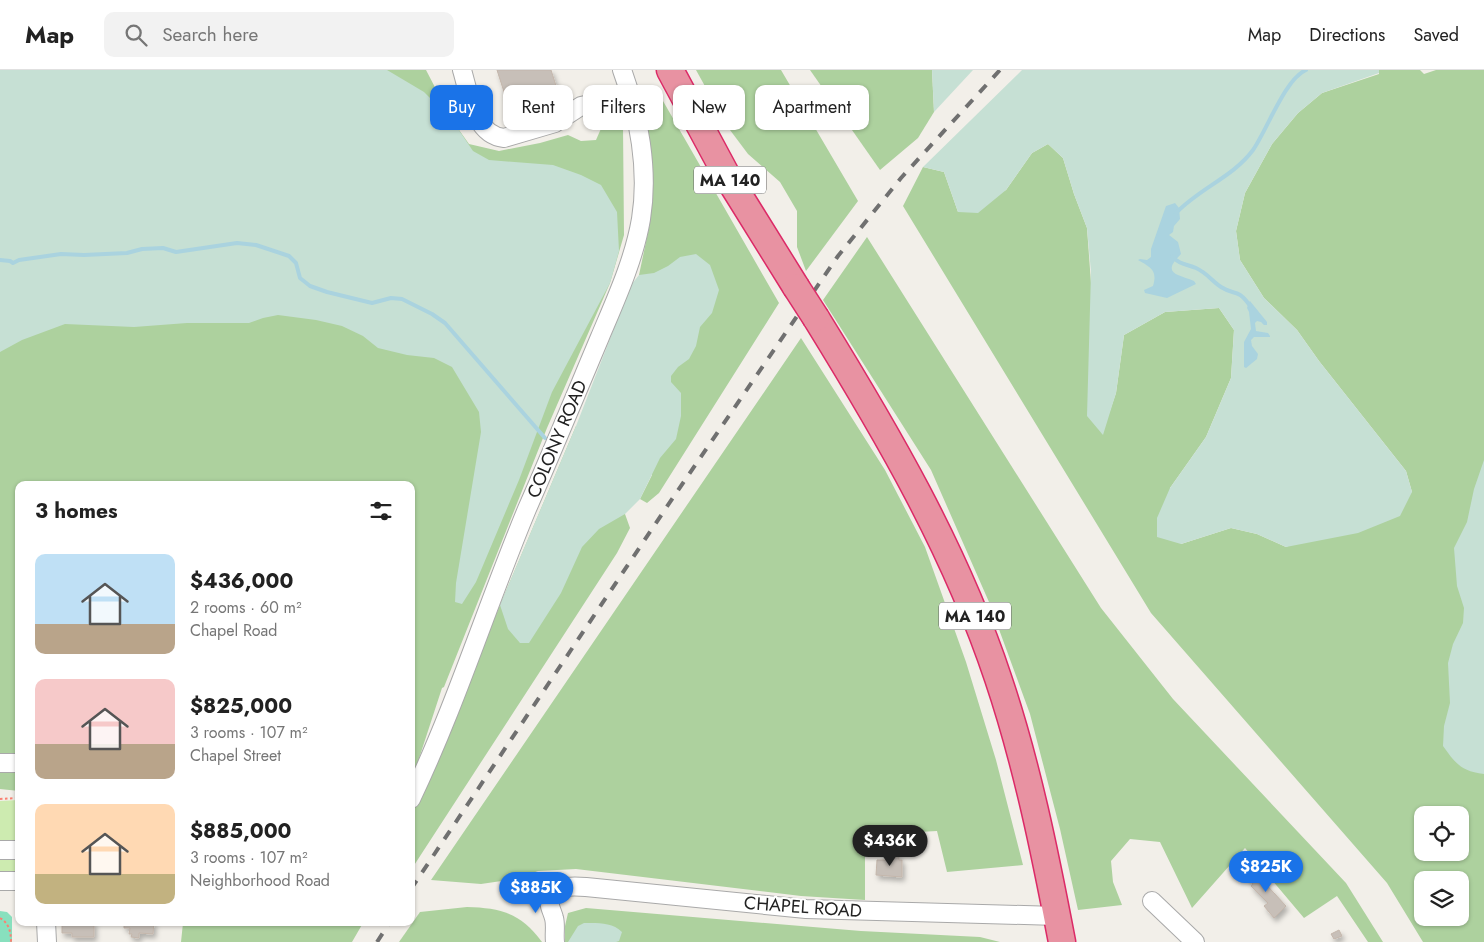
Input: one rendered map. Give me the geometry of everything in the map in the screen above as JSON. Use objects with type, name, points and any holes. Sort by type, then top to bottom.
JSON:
[{"type":"highway","name":"MA 140","points":[[670,70],[727,176],[865,397],[913,482],[944,545],[979,626],[998,677],[1019,745],[1034,806],[1062,942]]},
{"type":"street","points":[[462,70],[476,115],[486,130],[497,137],[504,138],[556,123],[583,106]]},
{"type":"street","name":"COLONY ROAD","points":[[622,70],[627,85]]},
{"type":"street","name":"COLONY ROAD","points":[[415,790],[526,512],[634,251],[641,221],[644,186],[641,146],[638,130]]},
{"type":"street","points":[[0,763],[15,763]]},
{"type":"street","points":[[0,850],[15,850]]},
{"type":"street","points":[[0,881],[15,881]]},
{"type":"street","name":"CHAPEL ROAD","points":[[554,942],[554,917],[550,904],[552,894],[559,888],[568,886],[806,909],[1057,916]]},
{"type":"street","points":[[1152,901],[1195,942]]},
{"type":"street","points":[[46,926],[47,942]]},
{"type":"path","points":[[0,799],[15,798]]},
{"type":"path","points":[[0,918],[8,924],[11,942]]},
{"type":"green space","points":[[0,70],[387,70],[424,92],[430,98],[430,130],[459,130],[473,151],[489,160],[553,165],[581,175],[601,185],[617,212],[619,251],[610,283],[552,392],[519,480],[476,582],[462,604],[455,602],[456,583],[481,432],[479,412],[452,367],[434,358],[407,355],[378,348],[363,336],[342,326],[316,320],[278,315],[249,323],[187,323],[134,327],[65,324],[22,340],[0,352]]},
{"type":"green space","points":[[203,70],[426,70],[434,85],[430,85],[430,130],[459,130],[469,144],[499,151],[568,135],[581,141],[596,140],[600,130],[623,130],[624,235],[610,283],[547,428],[442,688],[415,771],[415,481],[15,481],[15,758],[0,758],[0,323]]},
{"type":"green space","points":[[696,70],[781,70],[790,85],[755,85],[755,130],[816,130],[858,201],[806,271],[797,247],[797,211],[780,182],[748,154],[730,130],[745,130],[745,85],[704,85]]},
{"type":"green space","points":[[810,70],[932,70],[934,112],[918,138],[880,170],[852,130],[869,130],[869,85],[820,85]]},
{"type":"green space","points":[[932,70],[973,70],[934,112]]},
{"type":"green space","points":[[1022,70],[1379,70],[1379,73],[1322,93],[1298,113],[1272,144],[1245,193],[1236,231],[1240,260],[1264,298],[1297,330],[1319,361],[1406,471],[1412,492],[1400,516],[1358,533],[1286,547],[1257,534],[1231,528],[1181,544],[1157,537],[1157,518],[1170,488],[1206,437],[1231,378],[1234,330],[1219,308],[1165,312],[1124,335],[1116,393],[1103,435],[1087,416],[1091,272],[1087,228],[1063,158],[1048,144],[1032,153],[1006,190],[978,213],[958,212],[944,172],[923,167]]},
{"type":"green space","points":[[1379,70],[1420,70],[1424,74],[1436,70],[1484,70],[1484,942],[1423,942],[1387,883],[1151,613],[903,206],[923,167],[944,172],[958,212],[1006,190],[1032,153],[1048,144],[1063,158],[1087,228],[1102,434],[1116,393],[1124,335],[1165,312],[1219,308],[1234,330],[1231,378],[1206,437],[1170,488],[1181,544],[1231,528],[1257,534],[1286,547],[1412,492],[1406,471],[1319,361],[1297,330],[1264,298],[1240,260],[1236,231],[1245,193],[1272,144],[1298,113],[1322,93],[1379,74]]},
{"type":"green space","points":[[663,101],[673,118],[673,130],[680,130],[779,303],[659,493],[647,503],[640,499],[652,475],[639,275],[650,223],[652,175],[645,130],[663,130]]},
{"type":"green space","points":[[867,237],[1101,608],[1173,699],[1346,883],[1383,942],[1368,942],[1337,896],[1304,918],[1245,848],[1192,908],[1160,842],[1130,839],[1111,861],[1113,882],[1122,905],[1078,910],[1060,829],[1030,714],[989,602],[931,470],[823,300]]},
{"type":"green space","points":[[696,254],[710,265],[719,290],[712,313],[700,327],[696,346],[689,359],[678,367],[671,376],[671,382],[681,393],[681,416],[676,439],[660,458],[640,499],[625,514],[599,529],[582,547],[561,593],[529,643],[520,643],[508,629],[500,605],[576,426],[631,285],[639,275],[654,273],[680,257]]},
{"type":"green space","points":[[801,338],[885,470],[925,547],[966,662],[996,760],[1023,865],[947,872],[937,831],[865,835],[865,900],[801,896],[576,869],[538,871],[516,879],[481,884],[431,880]]},
{"type":"green space","points":[[576,426],[599,503],[625,514],[630,528],[617,553],[415,864],[415,806]]},
{"type":"green space","points":[[1484,460],[1484,774],[1464,769],[1443,746],[1444,726],[1450,703],[1448,663],[1453,644],[1463,623],[1464,608],[1457,586],[1454,548],[1467,522],[1474,489]]},
{"type":"green space","points":[[0,766],[15,767],[15,791],[0,789]]},
{"type":"green space","points":[[15,800],[15,847],[0,847],[0,801]]},
{"type":"green space","points":[[0,859],[15,859],[15,877],[0,877]]},
{"type":"green space","points":[[467,907],[500,911],[518,918],[542,942],[399,942],[410,926],[415,926],[415,919],[420,912]]},
{"type":"green space","points":[[586,908],[861,931],[980,937],[1000,942],[565,942],[565,926],[568,913]]},
{"type":"green space","points":[[0,911],[7,912],[12,917],[12,942],[0,942]]},
{"type":"green space","points":[[584,923],[614,926],[622,932],[619,941],[568,942],[578,926]]},
{"type":"green space","points":[[183,926],[361,926],[352,942],[181,942]]},
{"type":"water","points":[[1175,203],[1179,208],[1180,219],[1174,226],[1173,232],[1169,235],[1178,242],[1181,254],[1172,266],[1172,269],[1177,275],[1194,281],[1196,284],[1167,298],[1145,293],[1144,290],[1153,286],[1154,273],[1149,267],[1138,260],[1147,260],[1151,257],[1151,249],[1166,206]]},
{"type":"water","points":[[1250,301],[1267,322],[1267,325],[1264,325],[1257,321],[1255,323],[1256,331],[1268,333],[1270,337],[1254,337],[1251,340],[1252,346],[1258,354],[1257,359],[1246,368],[1244,367],[1244,342],[1251,329],[1247,308]]},
{"type":"building","points":[[497,70],[551,70],[556,85],[503,85],[503,89]]},
{"type":"building","points":[[912,838],[921,840],[921,845],[912,844]]},
{"type":"building","points":[[891,854],[899,854],[899,860],[902,860],[902,877],[876,875],[877,860],[891,860]]},
{"type":"building","points":[[1259,867],[1267,877],[1263,881],[1286,906],[1274,918],[1264,906],[1268,903],[1251,886],[1253,884],[1247,879]]},
{"type":"building","points":[[62,926],[94,926],[94,937],[72,937],[72,933],[62,933]]},
{"type":"building","points":[[124,926],[154,926],[153,934],[139,933],[139,938],[131,937],[132,934],[129,934],[130,928],[124,928]]},
{"type":"building","points":[[1339,930],[1342,936],[1334,939],[1331,934]]},
{"type":"waterway","points":[[1176,213],[1195,196],[1236,168],[1245,159],[1253,150],[1291,83],[1306,70]]},
{"type":"waterway","points":[[0,260],[13,263],[19,260],[61,254],[127,253],[142,249],[163,248],[176,252],[237,243],[256,245],[289,256],[296,263],[300,278],[310,286],[372,303],[391,298],[402,299],[432,314],[445,323],[545,438]]},
{"type":"waterway","points":[[1172,256],[1180,263],[1200,270],[1226,290],[1239,294],[1250,306]]},
{"type":"railway","points":[[415,883],[666,508],[838,256],[901,178],[1000,70]]},
{"type":"railway","points":[[377,942],[387,926]]}]
